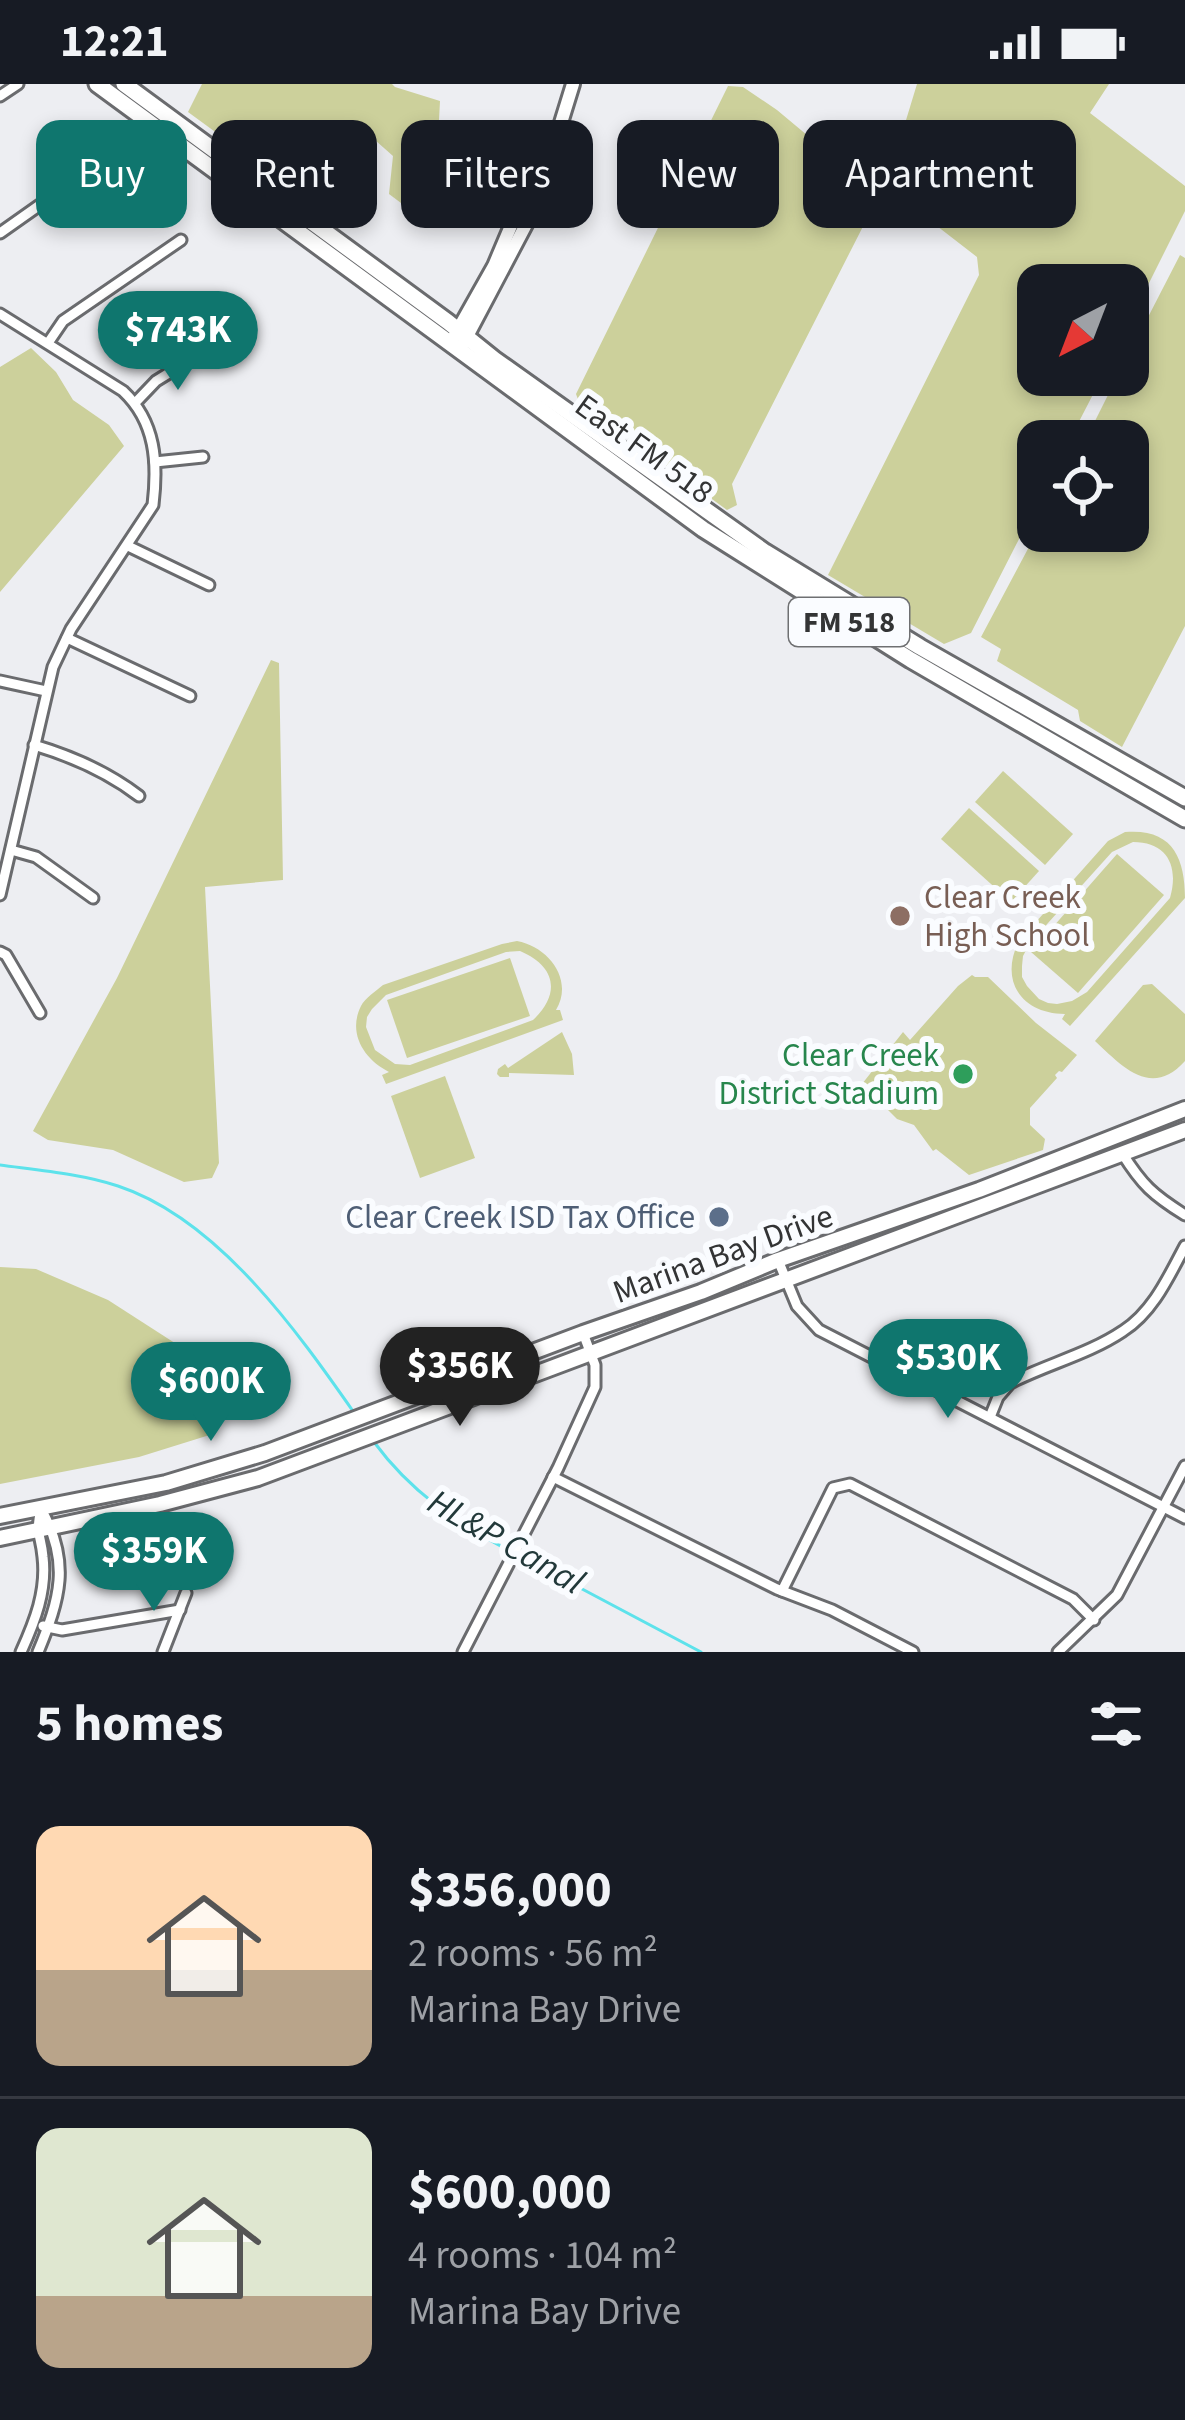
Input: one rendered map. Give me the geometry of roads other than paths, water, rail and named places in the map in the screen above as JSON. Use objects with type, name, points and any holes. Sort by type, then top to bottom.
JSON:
[{"type":"main road","name":"East FM 518","points":[[97,84],[335,249],[708,522],[1178,815]]},
{"type":"main road","name":"East FM 518","points":[[124,84],[335,249]]},
{"type":"main road","name":"East FM 518","points":[[1021,714],[1182,796]]},
{"type":"main road","points":[[1178,815],[1182,796]]},
{"type":"main road","name":"Marina Bay Drive","points":[[0,1538],[258,1478],[870,1247],[1185,1108]]},
{"type":"main road","name":"Marina Bay Drive","points":[[0,1516],[166,1483],[265,1453],[778,1260],[1122,1154],[1185,1130]]},
{"type":"main road","points":[[864,1231],[870,1247]]},
{"type":"main road","points":[[701,1292],[704,1310]]},
{"type":"main road","points":[[659,1307],[665,1323]]},
{"type":"main road","points":[[442,1385],[451,1406]]},
{"type":"main road","points":[[258,1478],[254,1472],[265,1453]]},
{"type":"street","points":[[3,92],[18,84]]},
{"type":"street","points":[[459,340],[516,214],[548,158],[573,84]]},
{"type":"street","points":[[0,233],[36,208]]},
{"type":"street","points":[[49,343],[63,321],[181,240]]},
{"type":"street","points":[[0,314],[135,403],[148,426],[155,462],[153,505],[67,638],[46,691],[0,895]]},
{"type":"street","points":[[135,403],[156,381],[198,355]]},
{"type":"street","points":[[155,462],[203,458]]},
{"type":"street","points":[[128,545],[208,585]]},
{"type":"street","points":[[67,638],[190,696]]},
{"type":"street","points":[[0,681],[46,691]]},
{"type":"street","points":[[34,745],[59,752],[139,796]]},
{"type":"street","points":[[11,850],[36,856],[93,898]]},
{"type":"street","points":[[0,952],[40,1013]]},
{"type":"street","points":[[1113,1138],[1151,1193],[1185,1215]]},
{"type":"street","points":[[990,1418],[1010,1383],[1125,1330],[1141,1316],[1185,1246]]},
{"type":"street","points":[[778,1260],[797,1306],[819,1330],[1185,1518]]},
{"type":"street","points":[[463,1652],[595,1387],[595,1365],[583,1333]]},
{"type":"street","points":[[1058,1652],[1117,1595],[1185,1466]]},
{"type":"street","points":[[553,1478],[913,1652]]},
{"type":"street","points":[[782,1591],[833,1488],[850,1484],[1073,1599],[1094,1620]]},
{"type":"street","points":[[22,1652],[42,1593],[41,1509]]},
{"type":"street","points":[[38,1652],[58,1600],[62,1571],[44,1529]]},
{"type":"street","points":[[163,1652],[187,1593]]},
{"type":"street","points":[[35,1622],[62,1630],[180,1610]]},
{"type":"waterway","name":"HL&P Canal","points":[[0,1165],[118,1186],[189,1224],[222,1251],[281,1314],[355,1414]]},
{"type":"waterway","name":"HL&P Canal","points":[[374,1442],[435,1504],[510,1551]]},
{"type":"waterway","name":"HL&P Canal","points":[[518,1555],[701,1652]]},
{"type":"place","name":"Clear Creek High School","points":[[900,916]]},
{"type":"place","name":"Clear Creek District Stadium","points":[[963,1074]]},
{"type":"place","name":"Clear Creek ISD Tax Office","points":[[719,1217]]}]
